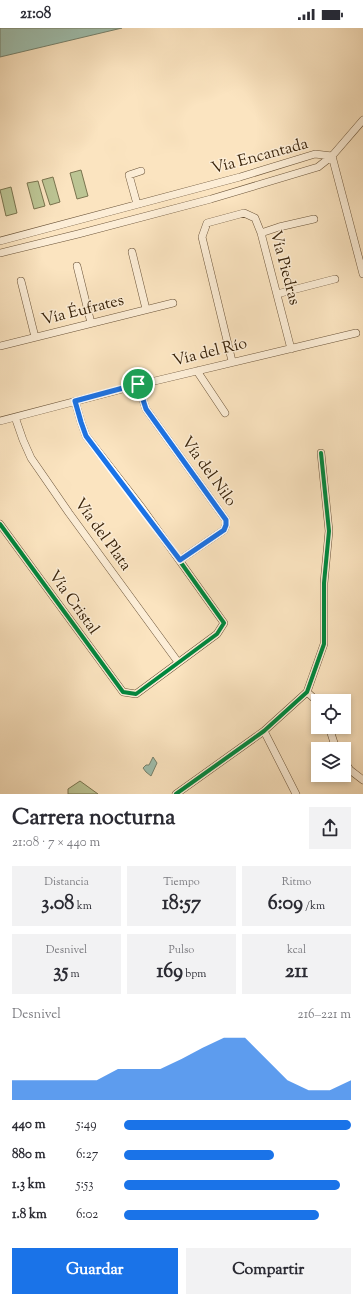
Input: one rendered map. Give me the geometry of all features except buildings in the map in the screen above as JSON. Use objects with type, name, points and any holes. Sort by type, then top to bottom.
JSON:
[{"type":"street","points":[[363,120],[332,156],[363,274]]},
{"type":"street","name":"Vía Encantada","points":[[0,241],[240,177],[316,154],[332,156]]},
{"type":"street","name":"Vía Encantada","points":[[0,253],[211,199],[318,167],[332,156]]},
{"type":"street","points":[[138,204],[129,174],[141,171]]},
{"type":"street","name":"Vía Piedras","points":[[232,361],[202,237],[207,223],[244,213],[255,218],[261,233],[291,349]]},
{"type":"street","points":[[261,233],[279,227],[314,219]]},
{"type":"street","points":[[132,252],[146,310]]},
{"type":"street","points":[[77,266],[91,323]]},
{"type":"street","points":[[277,294],[335,279]]},
{"type":"street","points":[[21,281],[35,337]]},
{"type":"street","name":"Vía Éufrates","points":[[0,346],[173,303]]},
{"type":"street","name":"Vía del Río","points":[[0,421],[138,384],[356,333]]},
{"type":"street","points":[[197,371],[225,413]]},
{"type":"street","name":"Vía del Nilo","points":[[138,384],[146,409],[226,520],[224,530],[180,560]]},
{"type":"street","points":[[75,401],[86,436],[180,560],[224,623],[217,634],[178,662]]},
{"type":"street","name":"Vía del Plata","points":[[15,417],[31,458],[69,513],[178,662]]},
{"type":"street","points":[[176,794],[264,731],[307,692],[324,644],[324,583],[329,531],[321,453]]},
{"type":"street","name":"Vía Cristal","points":[[0,524],[123,692],[136,694],[178,662]]},
{"type":"street","points":[[307,692],[311,696]]},
{"type":"street","points":[[264,731],[296,794]]},
{"type":"street","points":[[351,771],[363,780]]},
{"type":"green space","points":[[81,170],[88,196],[77,199],[70,173]]},
{"type":"green space","points":[[53,177],[60,202],[50,205],[42,180]]},
{"type":"green space","points":[[38,181],[45,206],[34,209],[27,183]]},
{"type":"green space","points":[[11,187],[17,213],[6,216],[0,190]]},
{"type":"green space","points":[[80,781],[98,794],[68,794],[68,789]]},
{"type":"shaded area","points":[[0,28],[122,28],[0,57]]},
{"type":"shaded area","points":[[153,757],[157,763],[151,776],[143,768],[146,765],[149,765]]},
{"type":"cycle path","points":[[0,524],[123,692],[136,694],[217,634],[224,623],[142,508],[86,436],[75,401]]},
{"type":"cycle path","points":[[176,794],[264,731],[307,692],[324,644],[324,583],[329,531],[321,453]]},
{"type":"route","points":[[138,384],[146,409],[226,520],[224,530],[180,560],[86,436],[75,401],[138,384]]}]
